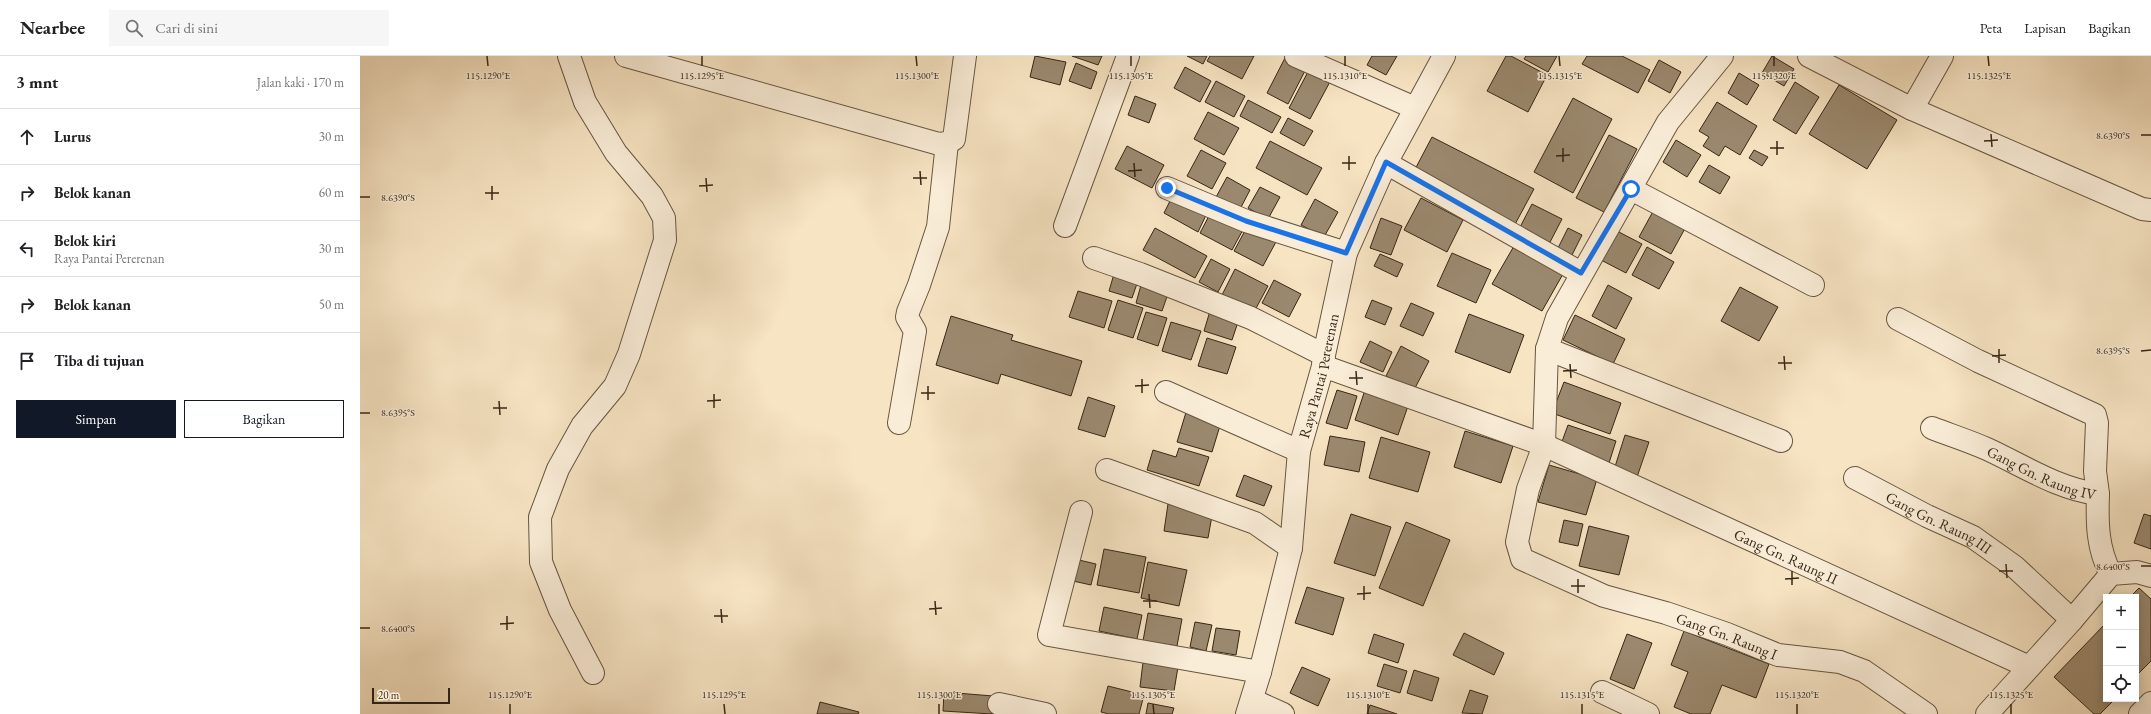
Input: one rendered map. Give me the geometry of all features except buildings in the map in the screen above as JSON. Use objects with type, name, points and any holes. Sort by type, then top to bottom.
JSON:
[{"type":"street","points":[[569,56],[585,102],[616,153],[652,196],[664,218],[665,240],[629,354],[615,386],[582,426],[558,469],[540,517],[542,562],[560,610],[593,673]]},
{"type":"street","points":[[626,56],[939,144],[947,143],[954,139],[965,56]]},
{"type":"street","points":[[1065,226],[1128,56]]},
{"type":"street","points":[[1296,56],[1415,108]]},
{"type":"street","name":"Raya Pantai Pererenan","points":[[1250,707],[1292,548],[1299,451],[1324,361],[1346,253],[1386,162],[1444,56]]},
{"type":"street","points":[[1544,445],[1547,350],[1557,318],[1581,273],[1631,189],[1668,122],[1722,56]]},
{"type":"street","points":[[1809,56],[1912,109],[2142,208],[2151,210]]},
{"type":"street","points":[[1912,109],[1942,56]]},
{"type":"street","points":[[899,423],[915,331],[907,317],[938,227],[947,143]]},
{"type":"street","points":[[1386,162],[1581,273]]},
{"type":"street","points":[[1167,188],[1246,221],[1346,253]]},
{"type":"street","points":[[1631,189],[1813,285]]},
{"type":"street","name":"Gang Gn. Raung II","points":[[1094,258],[1140,274],[1251,318],[1324,361],[1544,445],[2028,667]]},
{"type":"street","points":[[1898,319],[1978,361],[2095,415],[2097,423],[2096,471],[2098,494]]},
{"type":"street","points":[[1547,350],[1781,441]]},
{"type":"street","points":[[1166,392],[1299,451]]},
{"type":"street","name":"Gang Gn. Raung IV","points":[[1932,428],[1987,449],[2035,473],[2086,492],[2098,494],[2096,525],[2104,561],[2111,574]]},
{"type":"street","name":"Gang Gn. Raung I","points":[[1544,445],[1528,489],[1517,542],[1522,559],[1604,596],[1673,616],[1727,634],[1778,655],[1840,662],[1864,671],[1926,714]]},
{"type":"street","points":[[1107,470],[1255,523],[1292,548]]},
{"type":"street","name":"Gang Gn. Raung III","points":[[1855,478],[1927,516],[1973,537],[2015,567],[2072,620]]},
{"type":"street","points":[[1080,512],[1049,634],[1260,672]]},
{"type":"street","points":[[1987,714],[2072,620],[2111,574],[2137,572],[2151,576]]},
{"type":"street","points":[[1602,692],[1648,714]]},
{"type":"street","points":[[2140,714],[2151,703]]},
{"type":"street","points":[[999,704],[1045,714]]},
{"type":"street","points":[[1250,707],[1283,714]]},
{"type":"route","points":[[1167,188],[1246,221],[1346,253],[1386,162],[1581,273],[1631,189]]}]
